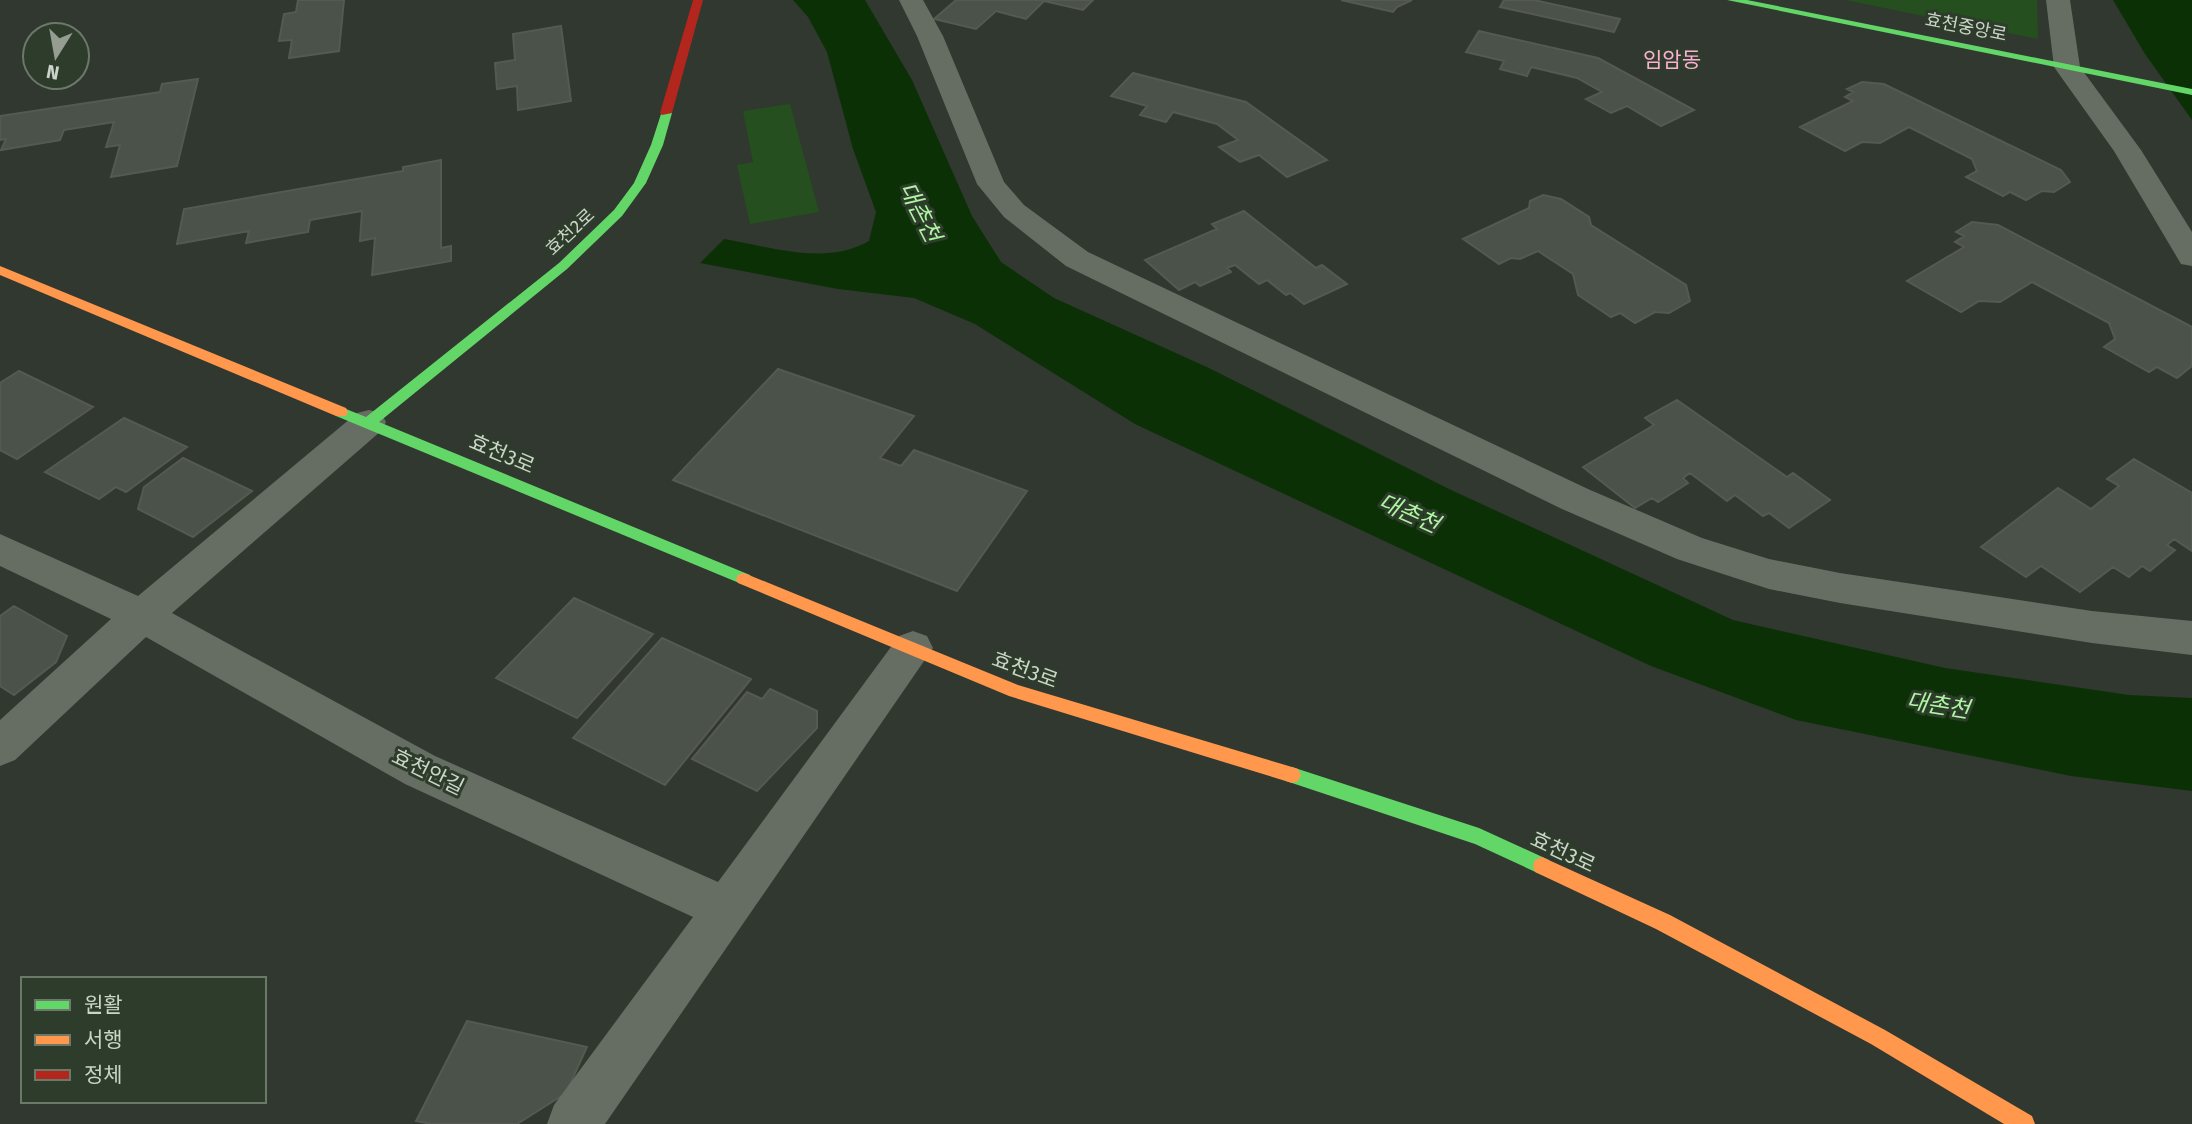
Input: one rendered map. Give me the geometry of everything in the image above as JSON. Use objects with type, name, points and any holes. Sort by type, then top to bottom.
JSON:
[{"type":"street","name":"효천2로","points":[[369,422],[563,266],[618,213],[640,183],[657,145],[698,0]]},
{"type":"street","points":[[911,0],[930,36],[991,184],[1014,211],[1045,238],[1077,259],[1575,499],[1690,549],[1769,574],[1840,587],[2092,627],[2192,638]]},
{"type":"street","name":"효천중앙로","points":[[1732,0],[2192,92]]},
{"type":"street","points":[[2058,0],[2075,68],[2192,257]]},
{"type":"street","name":"효천3로","points":[[0,270],[1015,691],[1261,765],[1479,837],[1663,922],[1878,1037],[2024,1124]]},
{"type":"street","points":[[0,747],[142,615],[369,422]]},
{"type":"street","name":"효천안길","points":[[0,549],[142,615],[420,770],[725,908]]},
{"type":"street","points":[[573,1124],[725,908],[913,649]]},
{"type":"shaded area","points":[[1845,0],[2037,0],[2038,39]]},
{"type":"shaded area","points":[[790,104],[819,212],[750,224],[737,165],[753,162],[743,111]]},
{"type":"water","name":"대촌천","points":[[793,0],[865,0],[912,80],[972,216],[1001,262],[1054,298],[1209,368],[1449,489],[1733,620],[1945,668],[2129,695],[2192,698],[2192,791],[2071,776],[1796,720],[1651,666],[1135,424],[975,324],[914,298],[838,289],[700,263],[724,239],[779,250],[817,253],[835,252],[869,241],[876,212],[853,149],[827,52],[808,17]]},
{"type":"water","points":[[2113,0],[2192,0],[2192,120],[2145,54]]},
{"type":"building","points":[[298,0],[344,0],[339,51],[289,58],[292,40],[279,41],[284,14],[296,12]]},
{"type":"building","points":[[956,0],[1093,0],[1083,10],[1044,1],[1026,19],[996,11],[976,29],[934,19]]},
{"type":"building","points":[[1341,0],[1412,0],[1393,12]]},
{"type":"building","points":[[1504,0],[1534,0],[1620,19],[1614,32],[1500,7]]},
{"type":"building","points":[[561,26],[571,101],[518,110],[517,86],[497,89],[495,63],[515,60],[513,34]]},
{"type":"building","points":[[1479,31],[1598,58],[1694,110],[1661,126],[1627,106],[1611,113],[1586,99],[1602,92],[1577,78],[1531,67],[1527,76],[1500,69],[1504,61],[1466,52]]},
{"type":"building","points":[[1133,73],[1246,102],[1327,160],[1287,177],[1259,155],[1240,162],[1219,147],[1238,140],[1217,124],[1173,112],[1166,122],[1140,115],[1147,106],[1111,96]]},
{"type":"building","points":[[198,79],[177,166],[111,177],[120,145],[106,147],[114,122],[64,130],[60,140],[1,150],[6,139],[0,140],[0,116],[160,92],[162,84]]},
{"type":"building","points":[[1862,82],[1884,84],[2061,170],[2070,182],[2054,192],[2042,191],[2026,200],[2010,192],[2003,196],[1966,177],[1977,171],[1972,159],[1909,127],[1880,143],[1862,142],[1845,151],[1800,127],[1853,101],[1845,97],[1853,92],[1847,89]]},
{"type":"building","points":[[441,160],[441,248],[451,246],[451,261],[372,275],[375,238],[360,241],[362,211],[310,220],[308,232],[246,243],[249,231],[177,244],[184,209],[403,171],[403,167]]},
{"type":"building","points":[[1543,195],[1561,199],[1589,217],[1591,225],[1686,285],[1690,301],[1669,313],[1655,312],[1635,323],[1620,313],[1611,317],[1578,295],[1573,274],[1538,251],[1499,264],[1463,239],[1529,208],[1530,201]]},
{"type":"building","points":[[1244,211],[1316,268],[1322,265],[1347,284],[1304,304],[1290,293],[1286,295],[1267,280],[1259,284],[1235,265],[1227,268],[1231,272],[1200,286],[1195,282],[1179,290],[1145,260],[1217,229],[1212,224]]},
{"type":"building","points":[[1972,222],[1998,225],[2192,327],[2192,366],[2177,378],[2157,367],[2149,372],[2104,347],[2115,339],[2109,323],[2032,282],[2000,302],[1979,301],[1961,312],[1907,281],[1964,247],[1955,242],[1964,236],[1956,232]]},
{"type":"building","points":[[778,369],[914,416],[880,458],[901,466],[914,450],[1027,491],[957,591],[673,480]]},
{"type":"building","points":[[19,371],[93,407],[17,459],[0,450],[0,383]]},
{"type":"building","points":[[1677,400],[1787,477],[1793,473],[1830,500],[1789,528],[1769,513],[1763,516],[1735,495],[1727,501],[1690,473],[1683,478],[1688,483],[1658,502],[1652,498],[1635,508],[1583,467],[1654,425],[1645,418]]},
{"type":"building","points":[[124,418],[187,447],[126,492],[116,487],[99,499],[45,472]]},
{"type":"building","points":[[183,458],[252,491],[193,537],[138,509],[144,487]]},
{"type":"building","points":[[2134,459],[2192,493],[2192,551],[2174,539],[2167,545],[2175,550],[2150,571],[2142,566],[2129,577],[2113,567],[2080,592],[2041,566],[2026,577],[1981,547],[2058,488],[2091,509],[2119,486],[2107,479]]},
{"type":"building","points":[[574,598],[653,634],[577,718],[496,678]]},
{"type":"building","points":[[14,606],[67,636],[56,662],[14,695],[0,686],[0,616]]},
{"type":"building","points":[[662,638],[751,679],[665,785],[573,738]]},
{"type":"building","points":[[770,689],[817,711],[817,728],[757,791],[692,759],[747,692],[762,699]]},
{"type":"building","points":[[467,1021],[587,1047],[566,1093],[517,1124],[431,1124],[416,1121]]},
{"type":"traffic: fast","points":[[1732,0],[2192,92]]},
{"type":"traffic: fast","points":[[369,422],[563,266],[618,213],[640,183],[657,145],[666,113]]},
{"type":"traffic: fast","points":[[341,412],[744,579]]},
{"type":"traffic: fast","points":[[1292,775],[1479,837],[1542,866]]},
{"type":"traffic: slow","points":[[0,270],[341,412]]},
{"type":"traffic: slow","points":[[744,579],[1015,691],[1292,775]]},
{"type":"traffic: slow","points":[[1542,866],[1663,922],[1878,1037],[2024,1124]]},
{"type":"traffic: jam","points":[[666,113],[698,0]]},
{"type":"district","name":"임암동","points":[[1672,60]]}]
